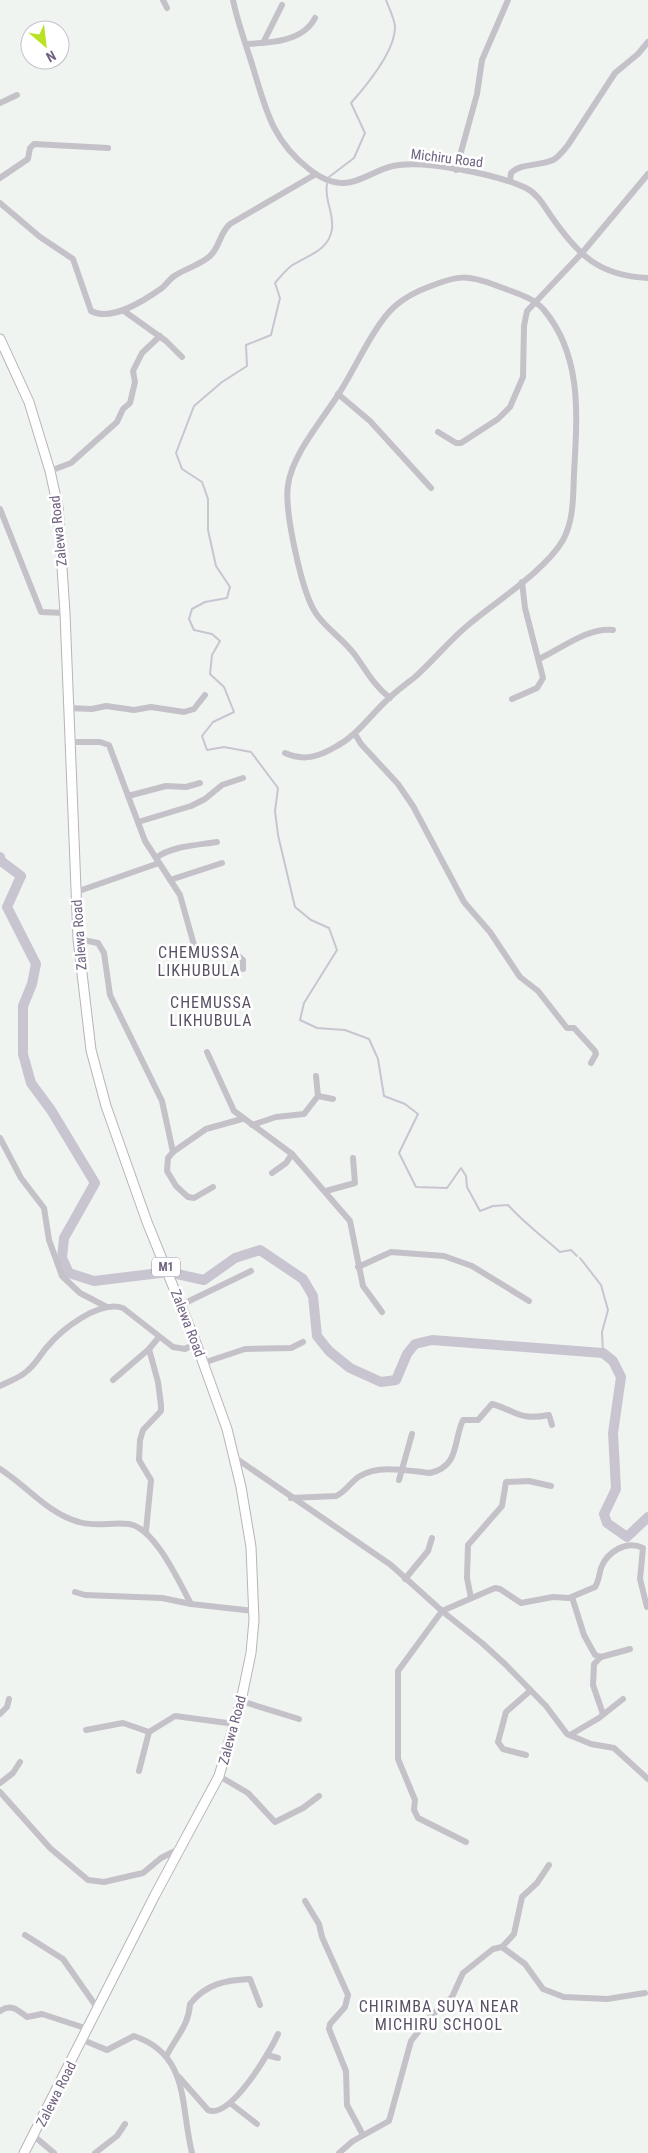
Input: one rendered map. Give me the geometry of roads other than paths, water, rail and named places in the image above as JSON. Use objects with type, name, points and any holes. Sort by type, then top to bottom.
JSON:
[{"type":"highway","name":"Zalewa Road","points":[[0,339],[29,402],[50,470],[58,507],[65,613],[78,939],[92,1050],[106,1106],[147,1222],[196,1343],[221,1411],[234,1456],[251,1547],[254,1611],[251,1653],[241,1701],[219,1776],[180,1848],[24,2153]]},
{"type":"street","points":[[163,0],[168,8]]},
{"type":"street","name":"Michiru Road","points":[[233,0],[275,132],[290,153],[316,174],[341,183],[400,165],[433,166],[510,181],[528,189],[537,196],[565,236],[582,253],[606,271],[618,275],[648,278]]},
{"type":"street","points":[[456,170],[476,94],[482,60],[508,0]]},
{"type":"street","points":[[263,43],[282,4]]},
{"type":"street","points":[[246,44],[278,42],[297,35],[309,26],[315,18]]},
{"type":"street","points":[[510,181],[511,174],[516,169],[552,160],[568,146],[614,73],[638,54],[648,42]]},
{"type":"street","points":[[0,103],[17,95]]},
{"type":"street","points":[[0,178],[28,159],[31,145],[34,144],[108,148]]},
{"type":"street","points":[[0,203],[40,237],[73,259],[91,311],[97,313],[124,311],[162,288],[176,274],[208,258],[216,249],[222,232],[230,224],[316,174]]},
{"type":"street","points":[[438,432],[456,443],[461,442],[498,420],[510,407],[523,377],[525,317],[535,301],[582,253],[648,174]]},
{"type":"street","points":[[286,753],[295,757],[316,757],[341,744],[355,734],[466,626],[522,582],[557,549],[570,520],[578,412],[574,378],[568,358],[554,326],[535,301],[472,276],[456,277],[415,292],[391,310],[292,468],[287,489],[287,505],[300,576],[316,614],[344,642],[367,673],[390,698]]},
{"type":"street","points":[[124,311],[160,336],[182,357]]},
{"type":"street","points":[[50,470],[71,463],[117,422],[123,409],[130,403],[136,382],[133,371],[142,353],[160,336]]},
{"type":"street","points":[[338,394],[370,421],[431,488]]},
{"type":"street","points":[[0,509],[40,611],[44,613],[65,613]]},
{"type":"street","points":[[512,698],[537,688],[542,683],[543,671],[525,608],[522,582]]},
{"type":"street","points":[[539,659],[584,636],[600,630],[613,630]]},
{"type":"street","points":[[68,708],[92,709],[106,706],[124,710],[151,707],[184,712],[194,710],[205,694]]},
{"type":"street","points":[[355,734],[398,784],[414,806],[464,902],[490,932],[520,978],[538,991],[567,1028],[574,1028],[595,1051],[596,1054],[591,1063]]},
{"type":"street","points":[[69,742],[100,742],[109,745],[145,841],[180,895],[197,949],[236,954],[243,960],[243,970]]},
{"type":"street","points":[[138,822],[190,806],[205,799],[222,785],[243,778]]},
{"type":"street","points":[[128,796],[166,786],[186,787],[200,783]]},
{"type":"street","points":[[76,892],[158,861],[162,853],[217,842]]},
{"type":"street","points":[[170,880],[222,863]]},
{"type":"street","points":[[78,939],[98,943],[104,953],[110,995],[162,1101],[174,1152]]},
{"type":"street","points":[[207,1052],[234,1111],[242,1119],[292,1154],[350,1221],[358,1267],[368,1295],[382,1312]]},
{"type":"street","points":[[252,1125],[276,1117],[304,1114],[318,1096],[316,1076]]},
{"type":"street","points":[[318,1096],[333,1099]]},
{"type":"street","points":[[213,1187],[194,1198],[188,1197],[176,1186],[167,1171],[168,1158],[206,1129],[242,1119]]},
{"type":"street","points":[[1,1142],[22,1178],[44,1208],[48,1240],[62,1276],[80,1293],[105,1306]]},
{"type":"street","points":[[272,1173],[282,1167],[292,1154]]},
{"type":"street","points":[[326,1191],[354,1184],[353,1158]]},
{"type":"street","points":[[358,1267],[392,1252],[444,1256],[472,1266],[529,1301]]},
{"type":"street","points":[[181,1305],[251,1271]]},
{"type":"street","points":[[0,1386],[25,1373],[38,1362],[47,1346],[76,1320],[105,1306],[115,1305],[123,1308],[173,1347],[185,1349],[196,1343]]},
{"type":"street","points":[[113,1380],[150,1349],[159,1337]]},
{"type":"street","points":[[203,1363],[245,1349],[291,1348],[303,1342]]},
{"type":"street","points":[[146,1531],[151,1480],[139,1460],[140,1440],[143,1430],[161,1411],[158,1382],[150,1349]]},
{"type":"street","points":[[291,1498],[336,1496],[358,1477],[367,1472],[401,1470],[430,1473],[444,1467],[456,1448],[463,1420],[478,1420],[490,1404],[531,1418],[549,1415],[552,1425]]},
{"type":"street","points":[[399,1480],[412,1434]]},
{"type":"street","points":[[234,1456],[291,1498],[383,1558],[442,1612],[482,1642],[546,1706],[570,1735],[597,1746],[614,1748],[648,1779]]},
{"type":"street","points":[[0,1469],[19,1481],[38,1499],[79,1522],[131,1524],[146,1531],[171,1568],[190,1604]]},
{"type":"street","points":[[471,1598],[467,1571],[468,1545],[471,1538],[490,1522],[502,1506],[506,1482],[529,1481],[551,1486]]},
{"type":"street","points":[[406,1579],[428,1551],[432,1538]]},
{"type":"street","points":[[466,1842],[418,1818],[414,1810],[413,1795],[398,1759],[398,1671],[442,1612],[495,1588],[524,1603],[554,1597],[572,1597],[597,1584],[602,1566],[615,1550],[623,1546],[640,1546],[643,1550],[640,1560],[640,1579],[647,1607]]},
{"type":"street","points":[[75,1592],[85,1595],[162,1598],[190,1604],[254,1611]]},
{"type":"street","points":[[572,1597],[591,1650],[601,1658]]},
{"type":"street","points":[[603,1714],[593,1685],[594,1664],[601,1658],[630,1649]]},
{"type":"street","points":[[526,1755],[503,1749],[498,1746],[498,1742],[506,1712],[530,1691]]},
{"type":"street","points":[[0,1714],[8,1707],[9,1699]]},
{"type":"street","points":[[570,1735],[623,1699]]},
{"type":"street","points":[[241,1701],[299,1720]]},
{"type":"street","points":[[139,1771],[149,1732],[174,1716],[235,1724]]},
{"type":"street","points":[[86,1730],[123,1723],[149,1732]]},
{"type":"street","points":[[0,1783],[12,1773],[20,1762]]},
{"type":"street","points":[[219,1776],[248,1793],[275,1822],[303,1808],[319,1796]]},
{"type":"street","points":[[0,1792],[50,1848],[88,1880],[96,1882],[146,1872],[161,1858],[180,1848]]},
{"type":"street","points":[[339,2153],[363,2135],[389,2120],[408,2049],[416,2034],[452,1997],[463,1973],[493,1949],[502,1947],[516,1930],[522,1897],[537,1883],[549,1865]]},
{"type":"street","points":[[305,1901],[319,1924],[322,1937],[348,1995],[345,2007],[330,2024],[329,2029],[346,2072],[347,2105],[363,2135]]},
{"type":"street","points":[[25,1935],[63,1959],[89,1993],[98,2009]]},
{"type":"street","points":[[502,1947],[525,1964],[543,1989],[564,1997],[607,1999],[645,1993]]},
{"type":"street","points":[[167,2055],[186,2025],[190,2004],[210,1986],[224,1981],[250,1979],[260,2005]]},
{"type":"street","points":[[0,2011],[5,2007],[13,2007],[27,2017],[42,2014],[88,2029]]},
{"type":"street","points":[[83,2040],[107,2050],[134,2036],[152,2043],[167,2055],[178,2076],[208,2110],[213,2113],[222,2111],[230,2103],[267,2055],[278,2034]]},
{"type":"street","points":[[267,2055],[278,2058]]},
{"type":"street","points":[[178,2076],[192,2153]]},
{"type":"street","points":[[230,2103],[258,2124]]},
{"type":"street","points":[[95,2153],[117,2136],[125,2124]]},
{"type":"street","points":[[34,2136],[54,2153]]},
{"type":"waterway","points":[[329,177],[354,158],[365,133],[351,103],[379,67],[391,46],[395,26],[386,0]]},
{"type":"waterway","points":[[327,184],[326,190],[332,217],[330,236],[322,248],[291,266],[275,283],[280,298],[271,335],[246,345],[247,366],[222,382],[194,406],[176,453],[182,469],[202,482],[208,499],[208,530],[216,566],[230,587],[227,598],[205,602],[192,609],[189,619],[194,630],[212,634],[220,641],[212,655],[210,674],[224,687],[234,712],[213,722],[202,736],[207,750],[224,747],[251,752],[278,788],[275,811],[278,835],[295,907],[311,920],[329,928],[337,950],[304,1003],[300,1020],[317,1028],[345,1030],[369,1039],[378,1059],[384,1096],[405,1104],[418,1114],[399,1153],[416,1187],[447,1188],[461,1168],[466,1176],[467,1187],[480,1211],[493,1206],[508,1205],[560,1252],[571,1250],[577,1256]]},
{"type":"waterway","points":[[0,857],[1,861],[21,876],[7,907],[36,964],[32,984],[23,1006],[23,1054],[31,1083],[51,1110],[95,1183],[64,1238],[62,1258],[69,1273],[94,1281],[168,1272],[204,1280],[235,1258],[260,1250],[303,1279],[313,1296],[317,1336],[329,1351],[350,1368],[381,1382],[396,1380],[407,1354],[415,1344],[432,1340],[603,1353],[613,1361],[621,1377],[613,1433],[616,1489],[604,1514],[607,1523],[627,1537],[648,1517]]},
{"type":"waterway","points":[[580,1258],[601,1285],[608,1310],[602,1332],[603,1353]]},
{"type":"district","name":"CHEMUSSA LIKHUBULA","points":[[199,961]]},
{"type":"district","name":"CHEMUSSA LIKHUBULA","points":[[211,1011]]},
{"type":"district","name":"CHIRIMBA SUYA NEAR MICHIRU SCHOOL","points":[[439,2015]]}]
